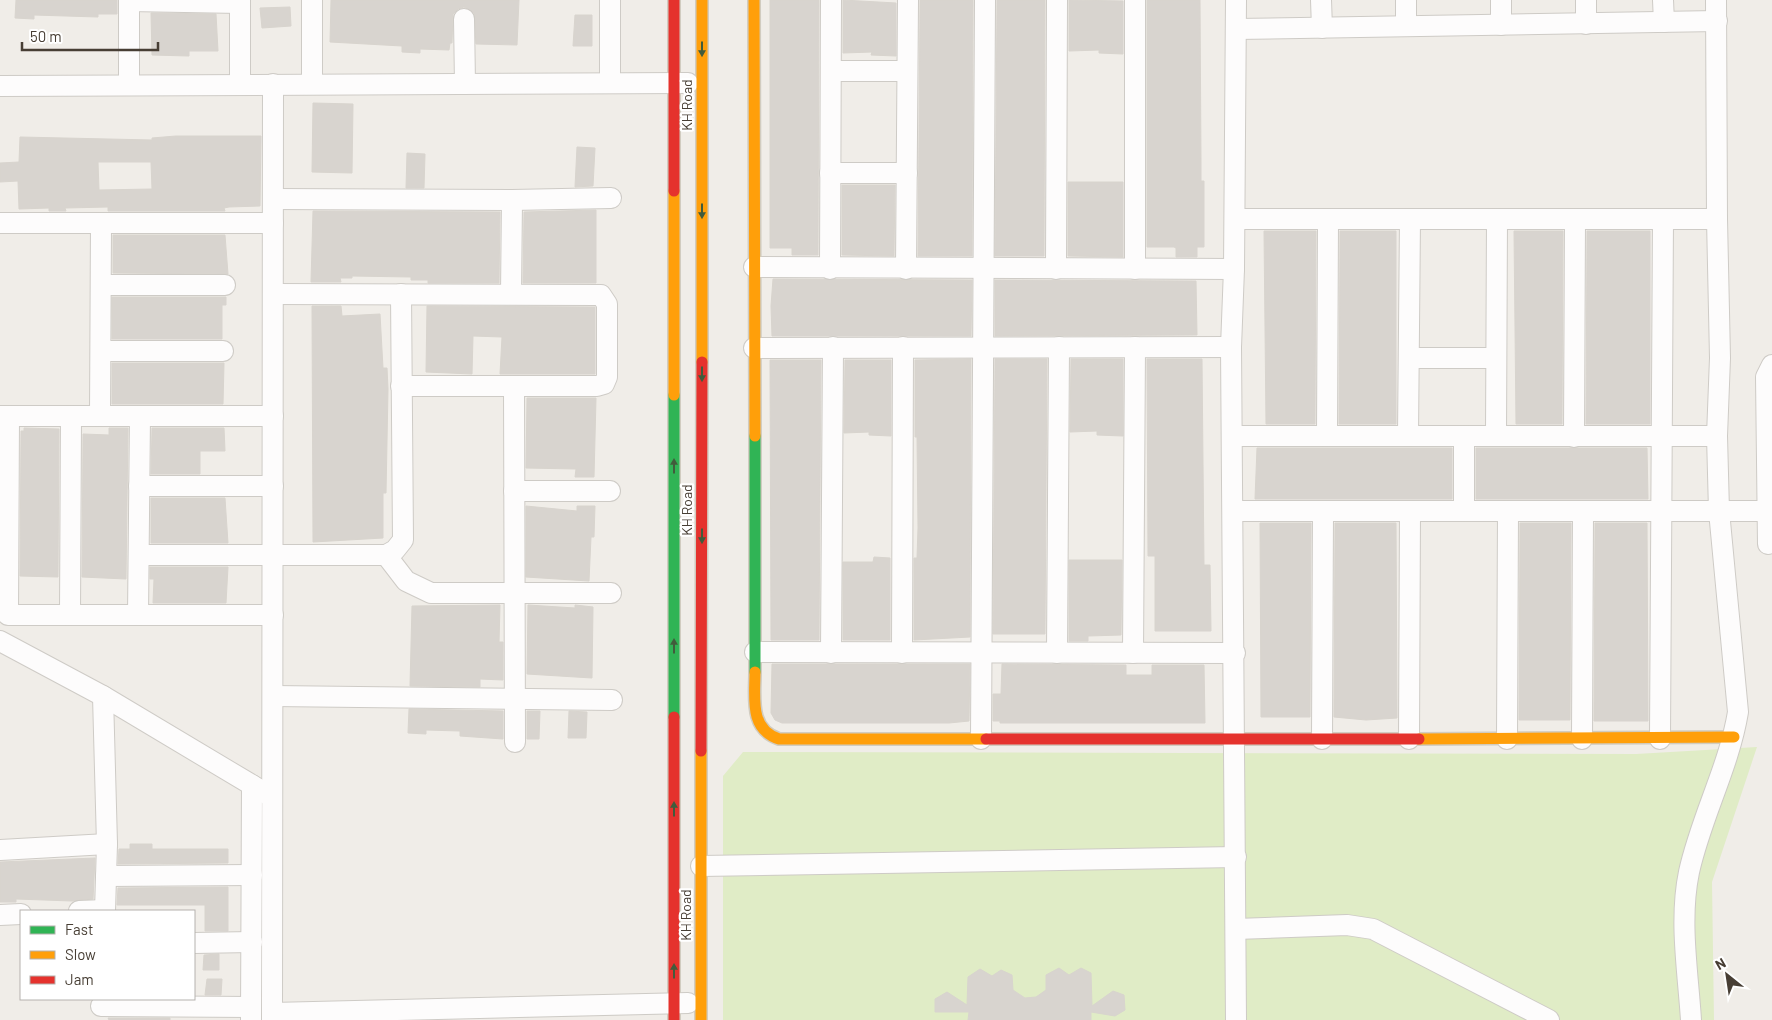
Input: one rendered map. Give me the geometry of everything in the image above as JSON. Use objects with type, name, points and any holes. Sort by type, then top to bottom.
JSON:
[{"type":"main road","name":"KH Road","points":[[674,0],[674,1012]]},
{"type":"main road","name":"KH Road","points":[[701,1011],[702,0]]},
{"type":"main road","points":[[754,0],[756,716],[761,729],[768,736],[779,739],[1660,739],[1734,737]]},
{"type":"street","points":[[312,0],[312,84]]},
{"type":"street","points":[[610,0],[610,83]]},
{"type":"street","points":[[830,269],[831,0]]},
{"type":"street","points":[[906,269],[908,0]]},
{"type":"street","points":[[981,739],[985,0]]},
{"type":"street","points":[[1056,269],[1057,0]]},
{"type":"street","points":[[1135,0],[1135,269]]},
{"type":"street","points":[[1236,0],[1235,219],[1231,347],[1235,653],[1236,1020]]},
{"type":"street","points":[[1321,0],[1322,28]]},
{"type":"street","points":[[1406,0],[1406,26]]},
{"type":"street","points":[[1501,0],[1501,25]]},
{"type":"street","points":[[1586,0],[1586,24]]},
{"type":"street","points":[[1664,0],[1664,22]]},
{"type":"street","points":[[1691,1020],[1684,922],[1688,874],[1699,832],[1734,737],[1738,712],[1720,511],[1717,436],[1720,358],[1716,0]]},
{"type":"street","points":[[130,85],[129,1],[240,1],[240,85]]},
{"type":"street","points":[[464,19],[465,84]]},
{"type":"street","points":[[1236,29],[1717,21]]},
{"type":"street","points":[[831,71],[907,71]]},
{"type":"street","points":[[0,86],[702,82]]},
{"type":"street","points":[[273,84],[272,1016],[701,1011]]},
{"type":"street","points":[[830,173],[907,173]]},
{"type":"street","points":[[273,199],[512,200],[610,198]]},
{"type":"street","points":[[511,294],[512,200]]},
{"type":"street","points":[[1235,219],[1717,219]]},
{"type":"street","points":[[1327,436],[1328,219]]},
{"type":"street","points":[[1408,436],[1410,219]]},
{"type":"street","points":[[1496,436],[1497,219]]},
{"type":"street","points":[[1574,437],[1575,219]]},
{"type":"street","points":[[1660,739],[1663,219]]},
{"type":"street","points":[[0,222],[273,223]]},
{"type":"street","points":[[100,416],[101,223]]},
{"type":"street","points":[[754,267],[830,269],[1234,269]]},
{"type":"street","points":[[101,285],[225,285]]},
{"type":"street","points":[[273,294],[601,295],[607,304],[607,377],[604,384],[401,386]]},
{"type":"street","points":[[139,555],[386,555],[395,550],[403,540],[401,294]]},
{"type":"street","points":[[831,653],[833,347]]},
{"type":"street","points":[[902,653],[903,347]]},
{"type":"street","points":[[1057,653],[1058,347]]},
{"type":"street","points":[[754,348],[1231,347]]},
{"type":"street","points":[[1133,653],[1134,348]]},
{"type":"street","points":[[100,351],[222,351]]},
{"type":"street","points":[[1409,358],[1496,358]]},
{"type":"street","points":[[1768,544],[1766,377],[1772,366]]},
{"type":"street","points":[[514,386],[515,742]]},
{"type":"street","points":[[272,797],[103,696],[4,644],[8,615],[4,552],[4,416],[273,416]]},
{"type":"street","points":[[70,615],[71,416]]},
{"type":"street","points":[[138,615],[140,416]]},
{"type":"street","points":[[1232,436],[1717,436]]},
{"type":"street","points":[[1464,436],[1464,511]]},
{"type":"street","points":[[139,486],[273,486]]},
{"type":"street","points":[[514,492],[610,491]]},
{"type":"street","points":[[1233,511],[1768,512]]},
{"type":"street","points":[[1322,739],[1324,511]]},
{"type":"street","points":[[1408,739],[1410,511]]},
{"type":"street","points":[[1507,739],[1508,511]]},
{"type":"street","points":[[1582,739],[1583,511]]},
{"type":"street","points":[[386,555],[406,581],[431,593],[611,593]]},
{"type":"street","points":[[8,615],[273,615]]},
{"type":"street","points":[[755,652],[1235,653]]},
{"type":"street","points":[[103,696],[108,844],[105,910]]},
{"type":"street","points":[[273,696],[612,700]]},
{"type":"street","points":[[101,1008],[251,1014],[252,785]]},
{"type":"street","points":[[0,850],[108,844]]},
{"type":"street","points":[[702,866],[1236,857]]},
{"type":"street","points":[[106,876],[252,875]]},
{"type":"street","points":[[0,916],[20,914]]},
{"type":"street","points":[[1236,929],[1347,925],[1373,929],[1550,1020]]},
{"type":"street","points":[[195,943],[252,942]]},
{"type":"green space","points":[[1757,747],[1712,882],[1714,1020],[723,1020],[723,776],[743,752],[1636,754]]},
{"type":"building","points":[[16,0],[117,0],[117,14],[98,14],[98,17],[34,15],[34,19],[15,18]]},
{"type":"building","points":[[331,0],[519,0],[517,45],[476,44],[474,13],[464,7],[458,9],[453,14],[452,43],[450,43],[449,50],[420,49],[420,53],[402,52],[402,46],[330,42]]},
{"type":"building","points":[[770,0],[819,0],[818,255],[792,255],[792,248],[770,248]]},
{"type":"building","points":[[843,0],[896,3],[896,56],[871,55],[872,52],[843,53]]},
{"type":"building","points":[[920,0],[973,0],[972,256],[918,256]]},
{"type":"building","points":[[997,0],[1045,0],[1044,256],[995,256]]},
{"type":"building","points":[[1069,0],[1123,1],[1123,54],[1099,53],[1099,50],[1069,51]]},
{"type":"building","points":[[1147,0],[1200,0],[1201,181],[1204,181],[1204,247],[1197,247],[1197,257],[1176,257],[1176,248],[1174,247],[1147,247]]},
{"type":"building","points":[[290,7],[291,26],[262,28],[260,8]]},
{"type":"building","points":[[151,13],[216,14],[218,51],[189,51],[189,56],[152,55]]},
{"type":"building","points":[[575,15],[592,15],[592,46],[573,46]]},
{"type":"building","points":[[313,103],[353,104],[352,173],[312,172]]},
{"type":"building","points":[[176,136],[261,136],[260,206],[229,207],[224,208],[225,211],[108,211],[108,207],[65,208],[66,211],[49,211],[49,208],[19,209],[18,181],[0,182],[0,163],[19,162],[20,137],[152,140],[152,138]],"holes":[[[98,162],[151,162],[152,189],[99,190]]]},
{"type":"building","points":[[577,147],[595,148],[593,186],[575,187]]},
{"type":"building","points":[[407,153],[425,154],[424,188],[406,188]]},
{"type":"building","points":[[1068,182],[1123,182],[1123,257],[1068,256]]},
{"type":"building","points":[[842,185],[895,185],[894,256],[842,255]]},
{"type":"building","points":[[596,210],[596,283],[523,283],[524,212]]},
{"type":"building","points":[[313,211],[500,212],[499,283],[428,283],[428,280],[411,280],[411,277],[352,276],[352,278],[340,278],[341,282],[311,282]]},
{"type":"building","points":[[1264,231],[1316,231],[1315,424],[1266,424]]},
{"type":"building","points":[[1340,231],[1396,231],[1396,424],[1339,424]]},
{"type":"building","points":[[1514,231],[1563,231],[1562,424],[1516,424]]},
{"type":"building","points":[[1587,231],[1650,231],[1650,424],[1586,424]]},
{"type":"building","points":[[113,235],[225,235],[228,274],[113,273]]},
{"type":"building","points":[[773,279],[972,280],[971,336],[772,336],[771,306]]},
{"type":"building","points":[[995,280],[1196,281],[1197,335],[995,336]]},
{"type":"building","points":[[112,297],[226,297],[226,305],[222,305],[222,339],[112,339]]},
{"type":"building","points":[[312,306],[341,306],[342,316],[380,314],[383,368],[387,368],[388,389],[386,493],[383,493],[383,538],[313,542]]},
{"type":"building","points":[[427,306],[595,307],[595,374],[500,374],[502,337],[473,336],[472,374],[426,372]]},
{"type":"building","points":[[971,359],[970,637],[914,640],[914,558],[917,558],[918,528],[915,360]]},
{"type":"building","points":[[995,359],[1047,359],[1045,634],[993,634]]},
{"type":"building","points":[[1071,359],[1123,359],[1123,436],[1097,435],[1097,431],[1070,432]]},
{"type":"building","points":[[1147,359],[1202,359],[1204,565],[1210,565],[1211,631],[1155,631],[1155,556],[1148,556]]},
{"type":"building","points":[[770,360],[821,360],[819,640],[771,640]]},
{"type":"building","points":[[845,360],[891,360],[891,436],[869,435],[869,432],[844,433]]},
{"type":"building","points":[[112,363],[224,363],[223,404],[112,404]]},
{"type":"building","points":[[527,398],[596,398],[594,477],[575,477],[576,469],[526,468]]},
{"type":"building","points":[[24,428],[59,429],[58,577],[20,576],[21,431],[24,431]]},
{"type":"building","points":[[109,428],[128,428],[126,579],[82,577],[83,434],[109,435]]},
{"type":"building","points":[[152,428],[224,428],[225,451],[200,451],[200,474],[151,474]]},
{"type":"building","points":[[1257,448],[1452,448],[1452,499],[1255,499]]},
{"type":"building","points":[[1476,448],[1647,448],[1648,499],[1476,499]]},
{"type":"building","points":[[151,498],[225,498],[228,543],[151,543]]},
{"type":"building","points":[[526,506],[577,511],[577,506],[595,506],[594,537],[591,537],[589,581],[526,577]]},
{"type":"building","points":[[1260,523],[1311,523],[1310,717],[1261,717]]},
{"type":"building","points":[[1335,523],[1396,523],[1397,718],[1366,720],[1334,717]]},
{"type":"building","points":[[1520,523],[1571,523],[1570,720],[1519,720]]},
{"type":"building","points":[[1595,523],[1647,523],[1648,721],[1594,721]]},
{"type":"building","points":[[874,557],[890,558],[890,640],[843,640],[843,562],[873,562]]},
{"type":"building","points":[[1069,560],[1122,560],[1121,635],[1088,636],[1088,641],[1069,641]]},
{"type":"building","points":[[150,567],[228,567],[226,603],[153,603],[154,579],[150,579]]},
{"type":"building","points":[[500,605],[499,642],[503,642],[503,680],[480,679],[480,687],[410,686],[412,606]]},
{"type":"building","points":[[528,605],[575,608],[575,605],[593,607],[592,678],[527,674]]},
{"type":"building","points":[[772,664],[970,664],[969,721],[949,723],[782,723],[775,720],[771,713]]},
{"type":"building","points":[[1002,664],[1126,665],[1126,675],[1152,675],[1152,665],[1204,665],[1205,723],[1000,723],[1000,721],[993,721],[993,694],[1001,694]]},
{"type":"building","points":[[409,709],[503,711],[503,739],[460,736],[460,731],[426,730],[426,734],[408,733]]},
{"type":"building","points":[[527,711],[540,711],[539,739],[527,739]]},
{"type":"building","points":[[569,711],[587,712],[586,738],[568,738]]},
{"type":"building","points":[[130,844],[152,844],[152,849],[228,849],[228,863],[118,864],[119,849],[130,849]]},
{"type":"building","points":[[95,858],[93,899],[72,901],[16,899],[16,902],[0,902],[0,862]]},
{"type":"building","points":[[228,887],[228,931],[205,931],[205,905],[117,905],[118,888]]},
{"type":"building","points":[[219,954],[219,970],[203,970],[204,955]]},
{"type":"building","points":[[1059,968],[1069,975],[1081,968],[1091,973],[1092,1006],[1113,991],[1124,995],[1125,1010],[1115,1016],[1091,1012],[1091,1020],[968,1020],[969,1012],[935,1012],[935,999],[947,992],[967,1005],[968,977],[980,969],[992,976],[1001,970],[1012,975],[1013,990],[1025,998],[1036,997],[1046,990],[1046,975]]},
{"type":"building","points":[[207,979],[222,979],[221,995],[205,995]]},
{"type":"building","points":[[108,1018],[170,1018],[170,1020],[109,1020]]},
{"type":"traffic: fast","points":[[674,395],[674,717]]},
{"type":"traffic: fast","points":[[755,436],[755,672]]},
{"type":"traffic: slow","points":[[702,0],[702,362]]},
{"type":"traffic: slow","points":[[754,0],[755,436]]},
{"type":"traffic: slow","points":[[674,191],[674,395]]},
{"type":"traffic: slow","points":[[755,672],[755,702],[758,720],[769,734],[779,739],[986,739]]},
{"type":"traffic: slow","points":[[1419,739],[1734,737]]},
{"type":"traffic: slow","points":[[701,751],[701,1020]]},
{"type":"traffic: jam","points":[[674,0],[674,191]]},
{"type":"traffic: jam","points":[[701,751],[702,362]]},
{"type":"traffic: jam","points":[[674,717],[674,1020]]},
{"type":"traffic: jam","points":[[986,739],[1419,739]]}]
